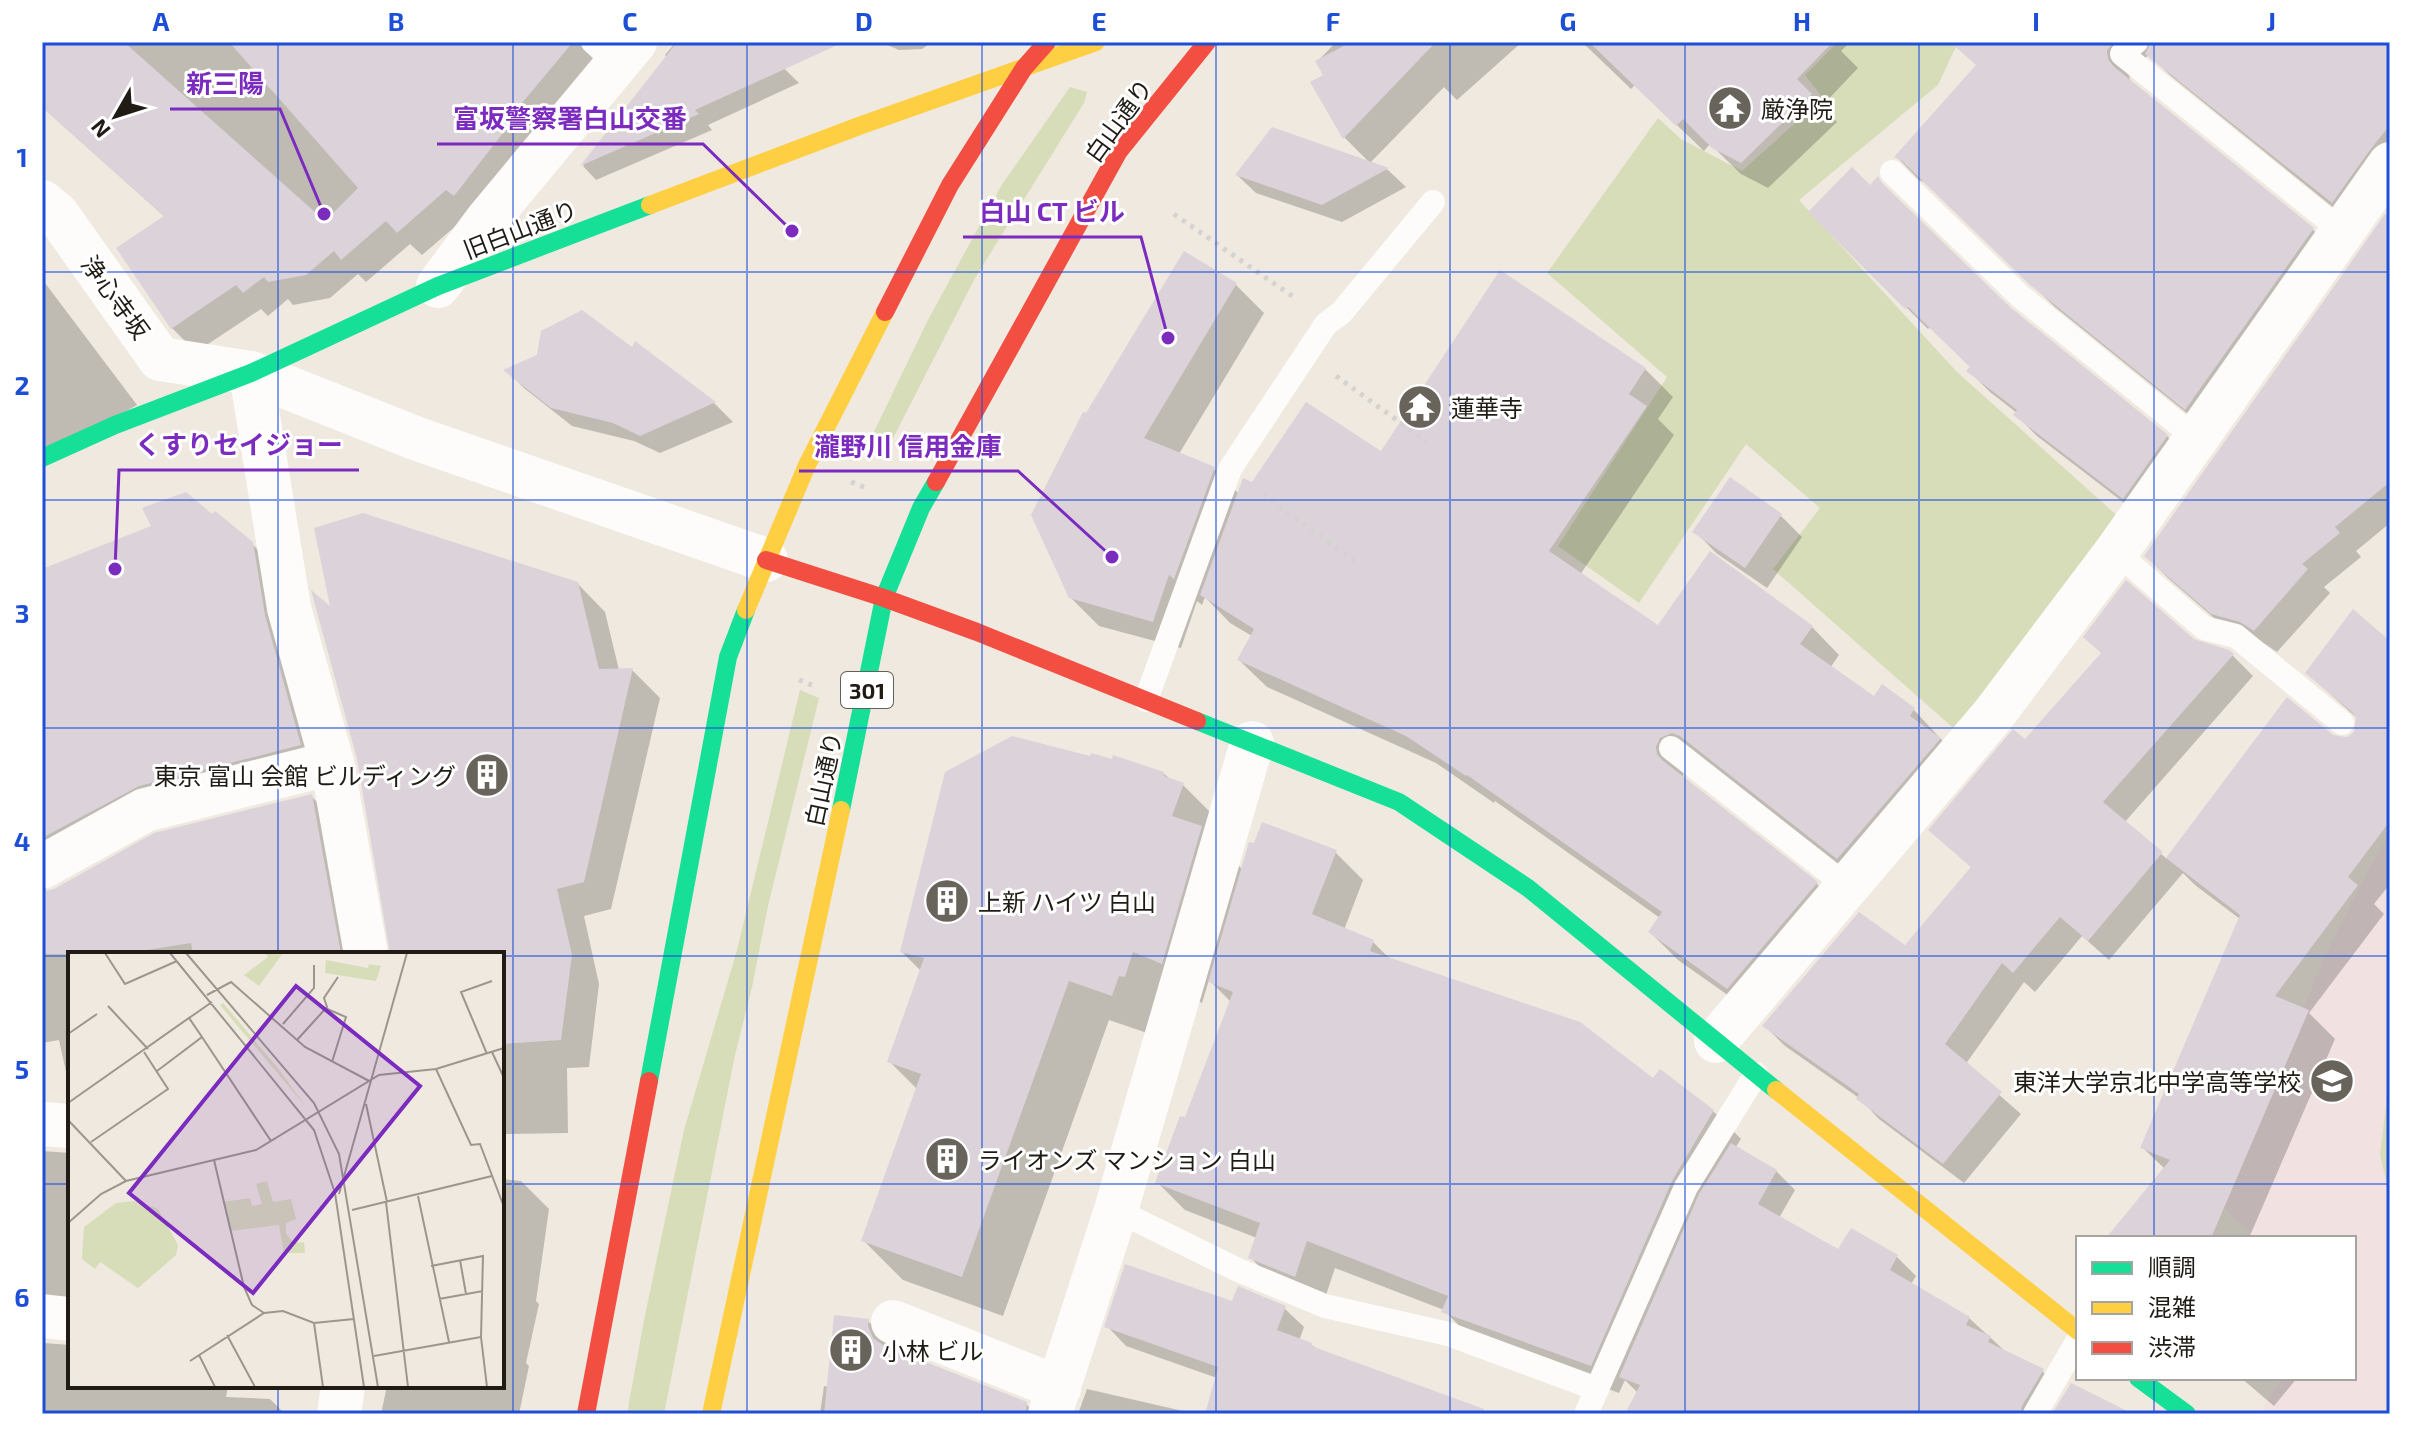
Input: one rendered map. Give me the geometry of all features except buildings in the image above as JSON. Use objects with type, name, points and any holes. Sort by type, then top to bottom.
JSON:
[{"type":"main road","points":[[586,1414],[728,657],[807,465],[950,185],[1024,68],[1047,42]]},
{"type":"main road","name":"旧白山通り","points":[[42,458],[115,425],[251,373],[438,286],[859,126],[1096,42]]},
{"type":"main road","name":"白山通り","points":[[711,1414],[861,719],[884,598],[921,508],[1119,151],[1207,42]]},
{"type":"main road","points":[[766,560],[977,632],[1399,802],[1528,888],[2076,1329]]},
{"type":"main road","points":[[2141,1380],[2187,1414]]},
{"type":"street","points":[[438,286],[615,49]]},
{"type":"street","points":[[1716,1041],[1993,715],[2116,552],[2390,164]]},
{"type":"street","name":"浄心寺坂","points":[[42,202],[57,214],[160,359],[251,373],[415,438],[766,560]]},
{"type":"street","points":[[251,373],[289,608],[332,763],[366,952]]},
{"type":"street","points":[[893,1322],[1054,1401],[1116,1210],[1252,743]]},
{"type":"street","points":[[42,867],[145,810],[332,763]]},
{"type":"street","points":[[42,1124],[68,1126]]},
{"type":"street","points":[[42,1316],[68,1319]]},
{"type":"street","points":[[339,1414],[343,1388]]},
{"type":"lane","points":[[2136,42],[2122,54],[2343,232]]},
{"type":"lane","points":[[1892,172],[2020,296],[2197,439]]},
{"type":"lane","points":[[1146,700],[1230,469],[1326,324],[1341,313],[1433,202]]},
{"type":"lane","points":[[2116,552],[2204,628],[2236,636],[2342,723]]},
{"type":"lane","points":[[1671,748],[1847,886]]},
{"type":"lane","points":[[1586,1414],[1686,1187],[1756,1074]]},
{"type":"lane","points":[[1116,1210],[1238,1270],[1325,1306],[1448,1334],[1597,1389]]},
{"type":"lane","points":[[2035,1414],[2076,1343]]},
{"type":"path","points":[[1174,214],[1301,302]]},
{"type":"path","points":[[1306,355],[1427,442]]},
{"type":"path","points":[[1230,469],[1359,565]]},
{"type":"path","points":[[846,480],[869,489]]},
{"type":"path","points":[[799,680],[824,689]]},
{"type":"shaded area","name":"東洋大学京北中学高等学校","points":[[2390,834],[2390,1414],[2260,1414],[2281,1380],[2356,1380],[2356,1236],[2254,1236],[2223,1207],[2325,956]]},
{"type":"green space","points":[[1838,42],[1958,42],[1938,85],[1799,200],[1957,372],[2121,519],[1959,733],[1773,569],[1820,508],[1746,444],[1639,603],[1558,546],[1667,377],[1547,273],[1658,118],[1681,139],[1742,171],[1823,98],[1805,75]]},
{"type":"green space","points":[[1070,87],[1087,92],[1084,103],[975,278],[886,452],[868,444],[928,320],[1001,186]]},
{"type":"green space","points":[[800,690],[819,698],[735,1055],[664,1414],[627,1414],[684,1130],[737,950]]},
{"type":"green space","points":[[2390,1072],[2390,1197],[2380,1155]]},
{"type":"traffic: fast","points":[[42,458],[115,425],[251,373],[438,286],[650,205]]},
{"type":"traffic: fast","points":[[841,810],[884,598],[921,508],[936,482]]},
{"type":"traffic: fast","points":[[649,1081],[728,657],[746,610]]},
{"type":"traffic: fast","points":[[1197,721],[1399,802],[1528,888],[1776,1090]]},
{"type":"traffic: fast","points":[[2141,1380],[2187,1414]]},
{"type":"traffic: slow","points":[[650,205],[859,126],[1096,42]]},
{"type":"traffic: slow","points":[[746,610],[807,465],[885,312]]},
{"type":"traffic: slow","points":[[711,1414],[841,810]]},
{"type":"traffic: slow","points":[[1776,1090],[2076,1329]]},
{"type":"traffic: jam","points":[[885,312],[950,185],[1024,68],[1047,42]]},
{"type":"traffic: jam","points":[[936,482],[1119,151],[1207,42]]},
{"type":"traffic: jam","points":[[766,560],[977,632],[1197,721]]},
{"type":"traffic: jam","points":[[586,1414],[649,1081]]},
{"type":"place","name":"厳浄院","points":[[1730,108]]},
{"type":"place","name":"新三陽","points":[[324,214]]},
{"type":"place","name":"富坂警察署白山交番","points":[[792,231]]},
{"type":"place","name":"白山 CT ビル","points":[[1168,338]]},
{"type":"place","name":"蓮華寺","points":[[1420,407]]},
{"type":"place","name":"瀧野川 信用金庫","points":[[1112,557]]},
{"type":"place","name":"くすりセイジョー","points":[[115,569]]},
{"type":"place","name":"東京 富山 会館 ビルディング","points":[[487,775]]},
{"type":"place","name":"上新 ハイツ 白山","points":[[947,901]]},
{"type":"place","name":"東洋大学京北中学高等学校","points":[[2332,1081]]},
{"type":"place","name":"ライオンズ マンション 白山","points":[[947,1159]]},
{"type":"place","name":"小林 ビル","points":[[851,1350]]}]
